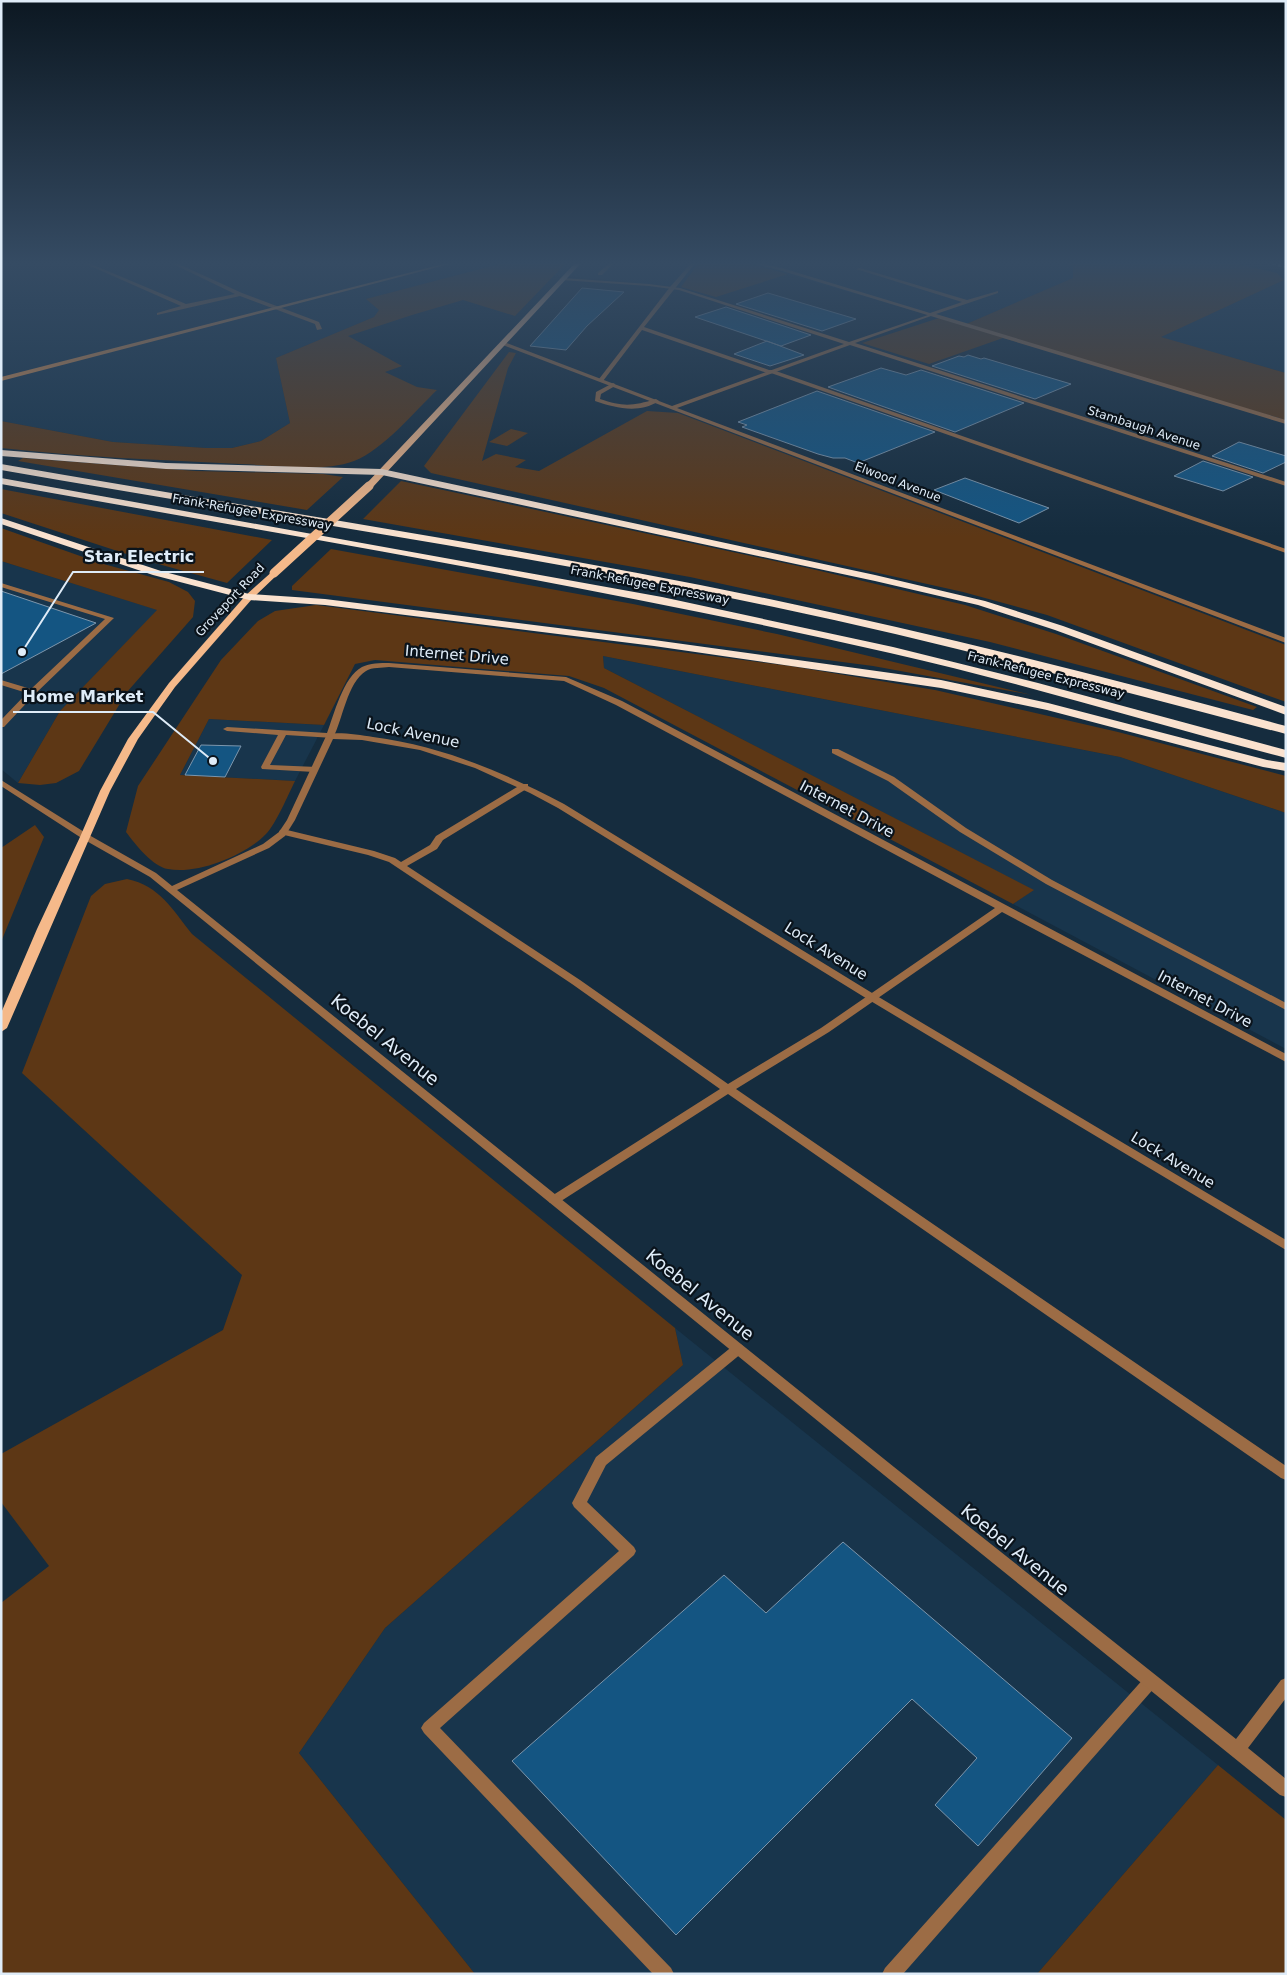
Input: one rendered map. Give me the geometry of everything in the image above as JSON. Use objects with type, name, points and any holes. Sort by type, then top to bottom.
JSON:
[{"type":"highway","points":[[1,453],[166,466],[382,472],[875,578],[981,603],[1059,628],[1286,711]]},
{"type":"highway","name":"Frank-Refugee Expressway","points":[[1,467],[510,554],[754,599],[1049,667],[1286,730]]},
{"type":"highway","name":"Frank-Refugee Expressway","points":[[1,481],[671,602],[893,650],[1034,685],[1286,754]]},
{"type":"highway","points":[[1,521],[157,574],[249,597],[325,602],[634,640],[941,684],[1048,707],[1267,764],[1286,767]]},
{"type":"main road","name":"Groveport Road","points":[[2,1026],[105,791],[133,739],[172,686],[249,597],[370,486],[493,353]]},
{"type":"street","points":[[1,379],[101,353]]},
{"type":"street","name":"Elwood Avenue","points":[[529,353],[1286,641]]},
{"type":"street","points":[[601,380],[622,353]]},
{"type":"street","points":[[715,353],[1286,551]]},
{"type":"street","points":[[674,407],[824,353]]},
{"type":"street","name":"Stambaugh Avenue","points":[[879,353],[1286,484]]},
{"type":"street","points":[[1056,353],[1286,422]]},
{"type":"street","points":[[613,385],[598,393],[596,400],[621,408],[636,409],[656,401]]},
{"type":"street","points":[[1,725],[32,692],[110,618],[3,587]]},
{"type":"street","name":"Internet Drive","points":[[330,736],[353,680],[361,670],[371,667],[389,665],[566,679],[619,703],[928,870],[1003,907],[1286,1059]]},
{"type":"street","points":[[1,682],[32,692]]},
{"type":"street","name":"Lock Avenue","points":[[227,728],[365,737],[432,749],[473,763],[525,786],[1286,1246]]},
{"type":"street","points":[[283,733],[265,767],[314,769]]},
{"type":"street","points":[[170,890],[266,846],[283,832],[291,820],[330,736]]},
{"type":"street","name":"Internet Drive","points":[[835,751],[891,779],[963,830],[1049,882],[1286,1007]]},
{"type":"street","name":"Koebel Avenue","points":[[1,782],[86,837],[153,876],[1286,1789]]},
{"type":"street","points":[[400,866],[434,847],[439,838],[525,786]]},
{"type":"street","points":[[283,832],[371,853],[400,866],[576,982],[1286,1474]]},
{"type":"street","points":[[554,1200],[728,1089],[825,1030],[1003,907]]},
{"type":"street","points":[[665,1974],[429,1728],[629,1551],[579,1503],[601,1462],[738,1349]]},
{"type":"street","points":[[891,1974],[1151,1680]]},
{"type":"street","points":[[1237,1750],[1286,1685]]},
{"type":"shaded area","points":[[1,353],[288,353],[276,358],[290,423],[261,441],[232,448],[113,442],[1,421]]},
{"type":"shaded area","points":[[288,353],[379,353],[402,366],[385,372],[417,387],[437,390],[387,440],[365,456],[341,465],[327,467],[91,456],[1,448],[1,421],[113,442],[232,448],[261,441],[290,423],[276,358]]},
{"type":"shaded area","points":[[508,353],[516,353],[508,368],[482,461],[496,454],[526,460],[515,467],[539,471],[647,411],[678,413],[1286,645],[1286,702],[1047,615],[963,592],[431,473],[424,466]]},
{"type":"shaded area","points":[[894,353],[960,353],[929,364]]},
{"type":"shaded area","points":[[1055,353],[1217,353],[1286,373],[1286,420]]},
{"type":"shaded area","points":[[1217,353],[1286,353],[1286,373]]},
{"type":"shaded area","points":[[511,429],[528,433],[507,446],[489,442]]},
{"type":"shaded area","points":[[23,458],[196,471],[323,474],[343,477],[307,510],[18,461]]},
{"type":"shaded area","points":[[401,481],[812,569],[965,605],[1056,634],[1257,707],[1253,710],[990,642],[690,577],[363,519]]},
{"type":"shaded area","points":[[1,489],[272,540],[227,583],[151,562],[1,513]]},
{"type":"shaded area","points":[[1,528],[100,563],[169,582],[188,592],[195,601],[193,617],[127,692],[79,771],[56,783],[40,785],[18,783],[60,711],[157,610],[1,561]]},
{"type":"shaded area","points":[[331,549],[633,604],[777,634],[1032,695],[873,666],[292,590],[292,586]]},
{"type":"shaded area","points":[[1,561],[158,610],[60,711],[18,783],[1,769]]},
{"type":"shaded area","points":[[316,605],[790,666],[935,690],[1118,732],[1286,776],[1286,813],[1120,757],[603,656],[604,668],[1034,890],[1013,904],[604,688],[569,676],[375,660],[355,664],[324,725],[209,719],[180,775],[295,781],[278,817],[270,829],[257,842],[246,849],[220,862],[193,869],[168,869],[156,864],[134,843],[126,832],[138,786],[221,660],[258,621],[275,611]]},
{"type":"shaded area","points":[[603,656],[1120,757],[1286,813],[1286,1049],[1013,904],[1033,890],[604,668]]},
{"type":"shaded area","points":[[209,719],[324,725],[295,781],[180,775]]},
{"type":"shaded area","points":[[35,825],[44,837],[1,942],[1,848]]},
{"type":"shaded area","points":[[127,879],[138,882],[157,893],[171,907],[192,934],[675,1328],[683,1365],[385,1628],[299,1753],[475,1974],[1,1974],[1,1603],[49,1566],[1,1502],[1,1454],[223,1330],[242,1275],[22,1073],[91,896],[105,884]]},
{"type":"shaded area","points":[[675,1328],[1218,1765],[1037,1974],[475,1974],[299,1753],[385,1628],[683,1365]]},
{"type":"shaded area","points":[[1218,1765],[1286,1820],[1286,1974],[1037,1974]]},
{"type":"building","points":[[799,353],[804,355],[770,366],[734,354]]},
{"type":"building","points":[[968,355],[1071,384],[1035,399],[932,366],[959,356],[964,357]]},
{"type":"building","points":[[881,368],[906,375],[921,370],[1024,403],[955,432],[828,387]]},
{"type":"building","points":[[817,391],[935,432],[858,463],[845,458],[833,458],[818,454],[742,427],[747,425],[738,422]]},
{"type":"building","points":[[1239,442],[1286,456],[1286,462],[1263,473],[1212,456]]},
{"type":"building","points":[[1203,461],[1253,477],[1223,491],[1174,476]]},
{"type":"building","points":[[965,478],[1049,508],[1019,523],[934,490]]},
{"type":"building","points":[[1,591],[96,623],[1,674]]},
{"type":"building","points":[[201,745],[241,746],[225,777],[185,775]]},
{"type":"building","points":[[843,1542],[1072,1738],[978,1846],[935,1805],[977,1758],[912,1699],[676,1935],[512,1761],[724,1575],[766,1613]]},
{"type":"place","name":"Star Electric","points":[[22,652]]},
{"type":"place","name":"Home Market","points":[[213,761]]}]
